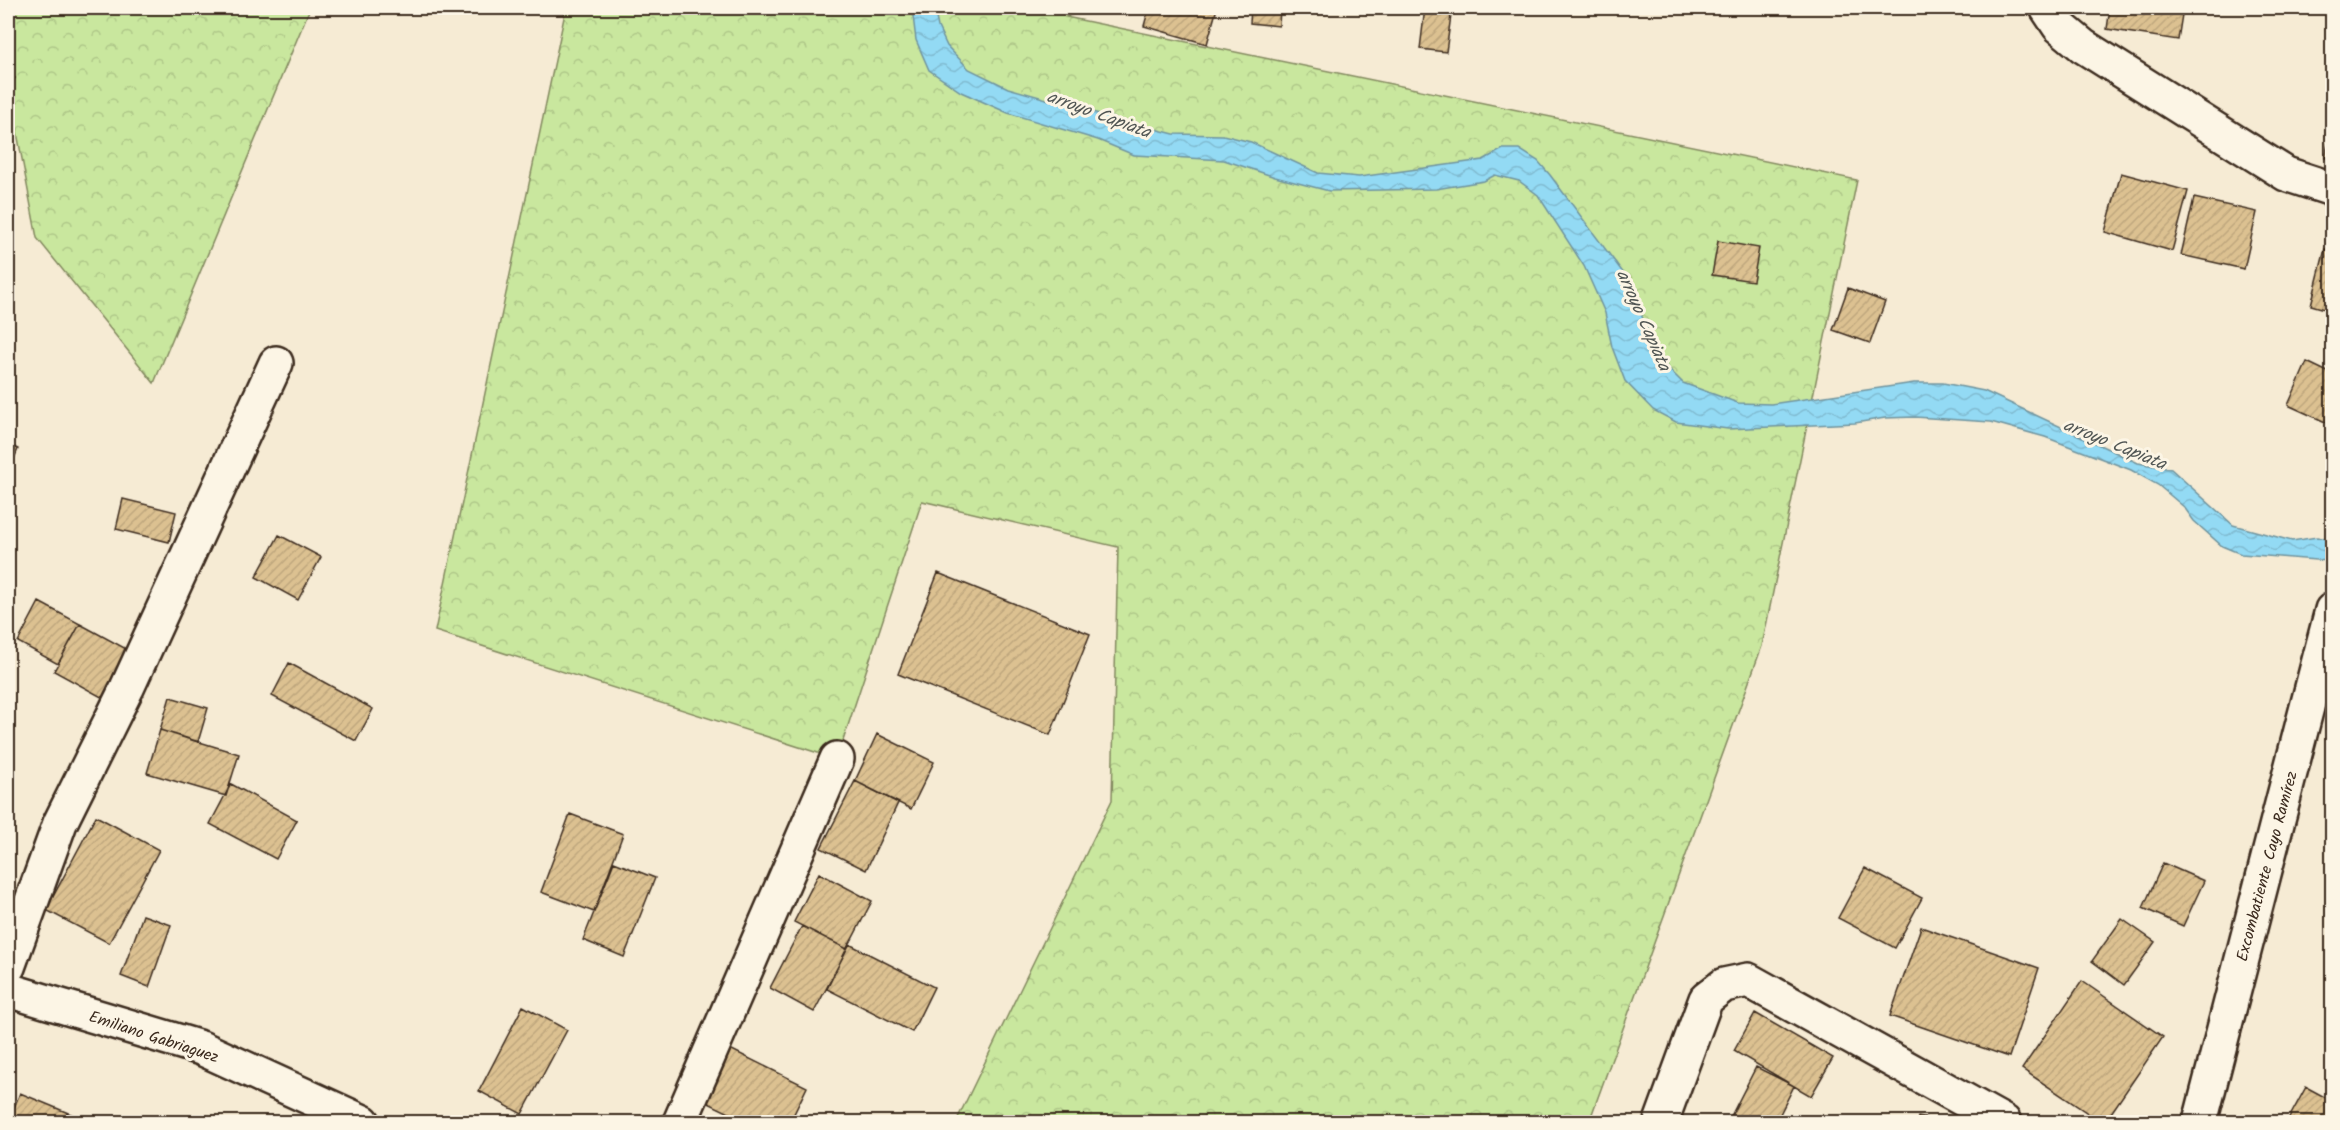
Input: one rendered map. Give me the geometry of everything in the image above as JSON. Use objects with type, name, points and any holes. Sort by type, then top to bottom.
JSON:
[{"type":"street","points":[[2047,8],[2059,26],[2083,46],[2286,174],[2332,189]]},
{"type":"street","points":[[8,967],[60,823],[127,688],[276,363]]},
{"type":"street","name":"Excombatiente Cayo Ramírez","points":[[2199,1122],[2332,610]]},
{"type":"street","points":[[680,1122],[837,759]]},
{"type":"street","points":[[1661,1122],[1706,999],[1724,985],[1748,980],[2004,1122]]},
{"type":"street","name":"Emiliano Gabriaguez","points":[[8,990],[201,1048],[363,1122]]},
{"type":"green space","points":[[8,8],[310,8],[154,383],[37,238],[8,85]]},
{"type":"green space","points":[[566,8],[1086,8],[1066,17],[1857,180],[1762,646],[1589,1122],[956,1122],[1112,800],[1118,547],[922,501],[837,759],[435,631]]},
{"type":"water","name":"arroyo Capiata","points":[[912,8],[934,8],[938,27],[947,46],[969,69],[1008,88],[1174,134],[1223,135],[1251,142],[1318,173],[1359,177],[1483,160],[1503,149],[1519,149],[1538,161],[1550,175],[1624,274],[1652,340],[1667,367],[1683,383],[1738,403],[1771,404],[1914,383],[1943,383],[1984,391],[2138,463],[2171,469],[2233,525],[2292,541],[2317,537],[2332,540],[2328,561],[2241,554],[2222,546],[2194,521],[2184,507],[2158,485],[2131,470],[2045,437],[1991,422],[1915,417],[1885,418],[1855,423],[1728,429],[1676,422],[1653,410],[1625,381],[1612,347],[1605,313],[1584,266],[1538,195],[1519,181],[1495,175],[1484,181],[1436,189],[1329,191],[1275,177],[1224,160],[1134,155],[1098,140],[1008,113],[961,92],[929,70],[916,40]]},
{"type":"building","points":[[1149,8],[1217,8],[1207,44],[1144,26]]},
{"type":"building","points":[[1251,8],[1280,8],[1279,26],[1250,23]]},
{"type":"building","points":[[1425,8],[1452,8],[1446,52],[1420,49]]},
{"type":"building","points":[[2110,8],[2183,8],[2178,40],[2107,29]]},
{"type":"building","points":[[8,73],[15,78],[8,91]]},
{"type":"building","points":[[2332,125],[2332,160],[2325,158]]},
{"type":"building","points":[[2121,173],[2188,191],[2172,251],[2105,232]]},
{"type":"building","points":[[2194,198],[2257,212],[2244,269],[2181,255]]},
{"type":"building","points":[[1718,241],[1759,248],[1753,281],[1712,275]]},
{"type":"building","points":[[2325,249],[2332,251],[2332,311],[2311,305]]},
{"type":"building","points":[[1848,288],[1885,302],[1870,343],[1833,330]]},
{"type":"building","points":[[2307,362],[2332,374],[2332,425],[2288,405]]},
{"type":"building","points":[[8,444],[18,449],[8,473]]},
{"type":"building","points":[[123,499],[176,512],[169,542],[116,529]]},
{"type":"building","points":[[279,535],[321,557],[298,600],[256,577]]},
{"type":"building","points":[[938,573],[1090,634],[1050,735],[898,674]]},
{"type":"building","points":[[39,602],[80,624],[58,664],[18,642]]},
{"type":"building","points":[[80,624],[130,651],[105,699],[54,671]]},
{"type":"building","points":[[289,663],[373,709],[356,741],[272,696]]},
{"type":"building","points":[[170,697],[208,708],[198,742],[160,730]]},
{"type":"building","points":[[160,730],[239,754],[226,796],[147,773]]},
{"type":"building","points":[[877,734],[934,762],[911,809],[855,781]]},
{"type":"building","points":[[855,781],[898,803],[866,870],[821,848]]},
{"type":"building","points":[[231,784],[297,820],[276,859],[210,824]]},
{"type":"building","points":[[570,814],[623,834],[594,912],[541,892]]},
{"type":"building","points":[[96,816],[159,850],[109,943],[46,910]]},
{"type":"building","points":[[614,862],[655,878],[624,957],[583,940]]},
{"type":"building","points":[[2163,863],[2204,881],[2183,926],[2143,908]]},
{"type":"building","points":[[1865,868],[1922,898],[1895,948],[1838,918]]},
{"type":"building","points":[[819,873],[872,901],[847,949],[794,922]]},
{"type":"building","points":[[143,915],[171,925],[149,987],[121,976]]},
{"type":"building","points":[[2122,919],[2155,942],[2124,985],[2092,961]]},
{"type":"building","points":[[802,926],[847,949],[814,1012],[770,988]]},
{"type":"building","points":[[1921,927],[2039,968],[2009,1057],[1890,1016]]},
{"type":"building","points":[[849,944],[934,987],[912,1032],[827,989]]},
{"type":"building","points":[[2082,981],[2163,1037],[2105,1122],[2101,1122],[2022,1069]]},
{"type":"building","points":[[523,1006],[567,1030],[522,1114],[479,1091]]},
{"type":"building","points":[[1755,1013],[1833,1058],[1811,1096],[1734,1051]]},
{"type":"building","points":[[728,1048],[807,1087],[790,1122],[748,1122],[702,1100]]},
{"type":"building","points":[[1756,1067],[1794,1086],[1776,1122],[1728,1122]]},
{"type":"building","points":[[2306,1087],[2332,1101],[2332,1122],[2287,1122]]},
{"type":"building","points":[[20,1093],[90,1122],[8,1122]]},
{"type":"building","points":[[1918,1117],[1945,1122],[1917,1122]]}]
